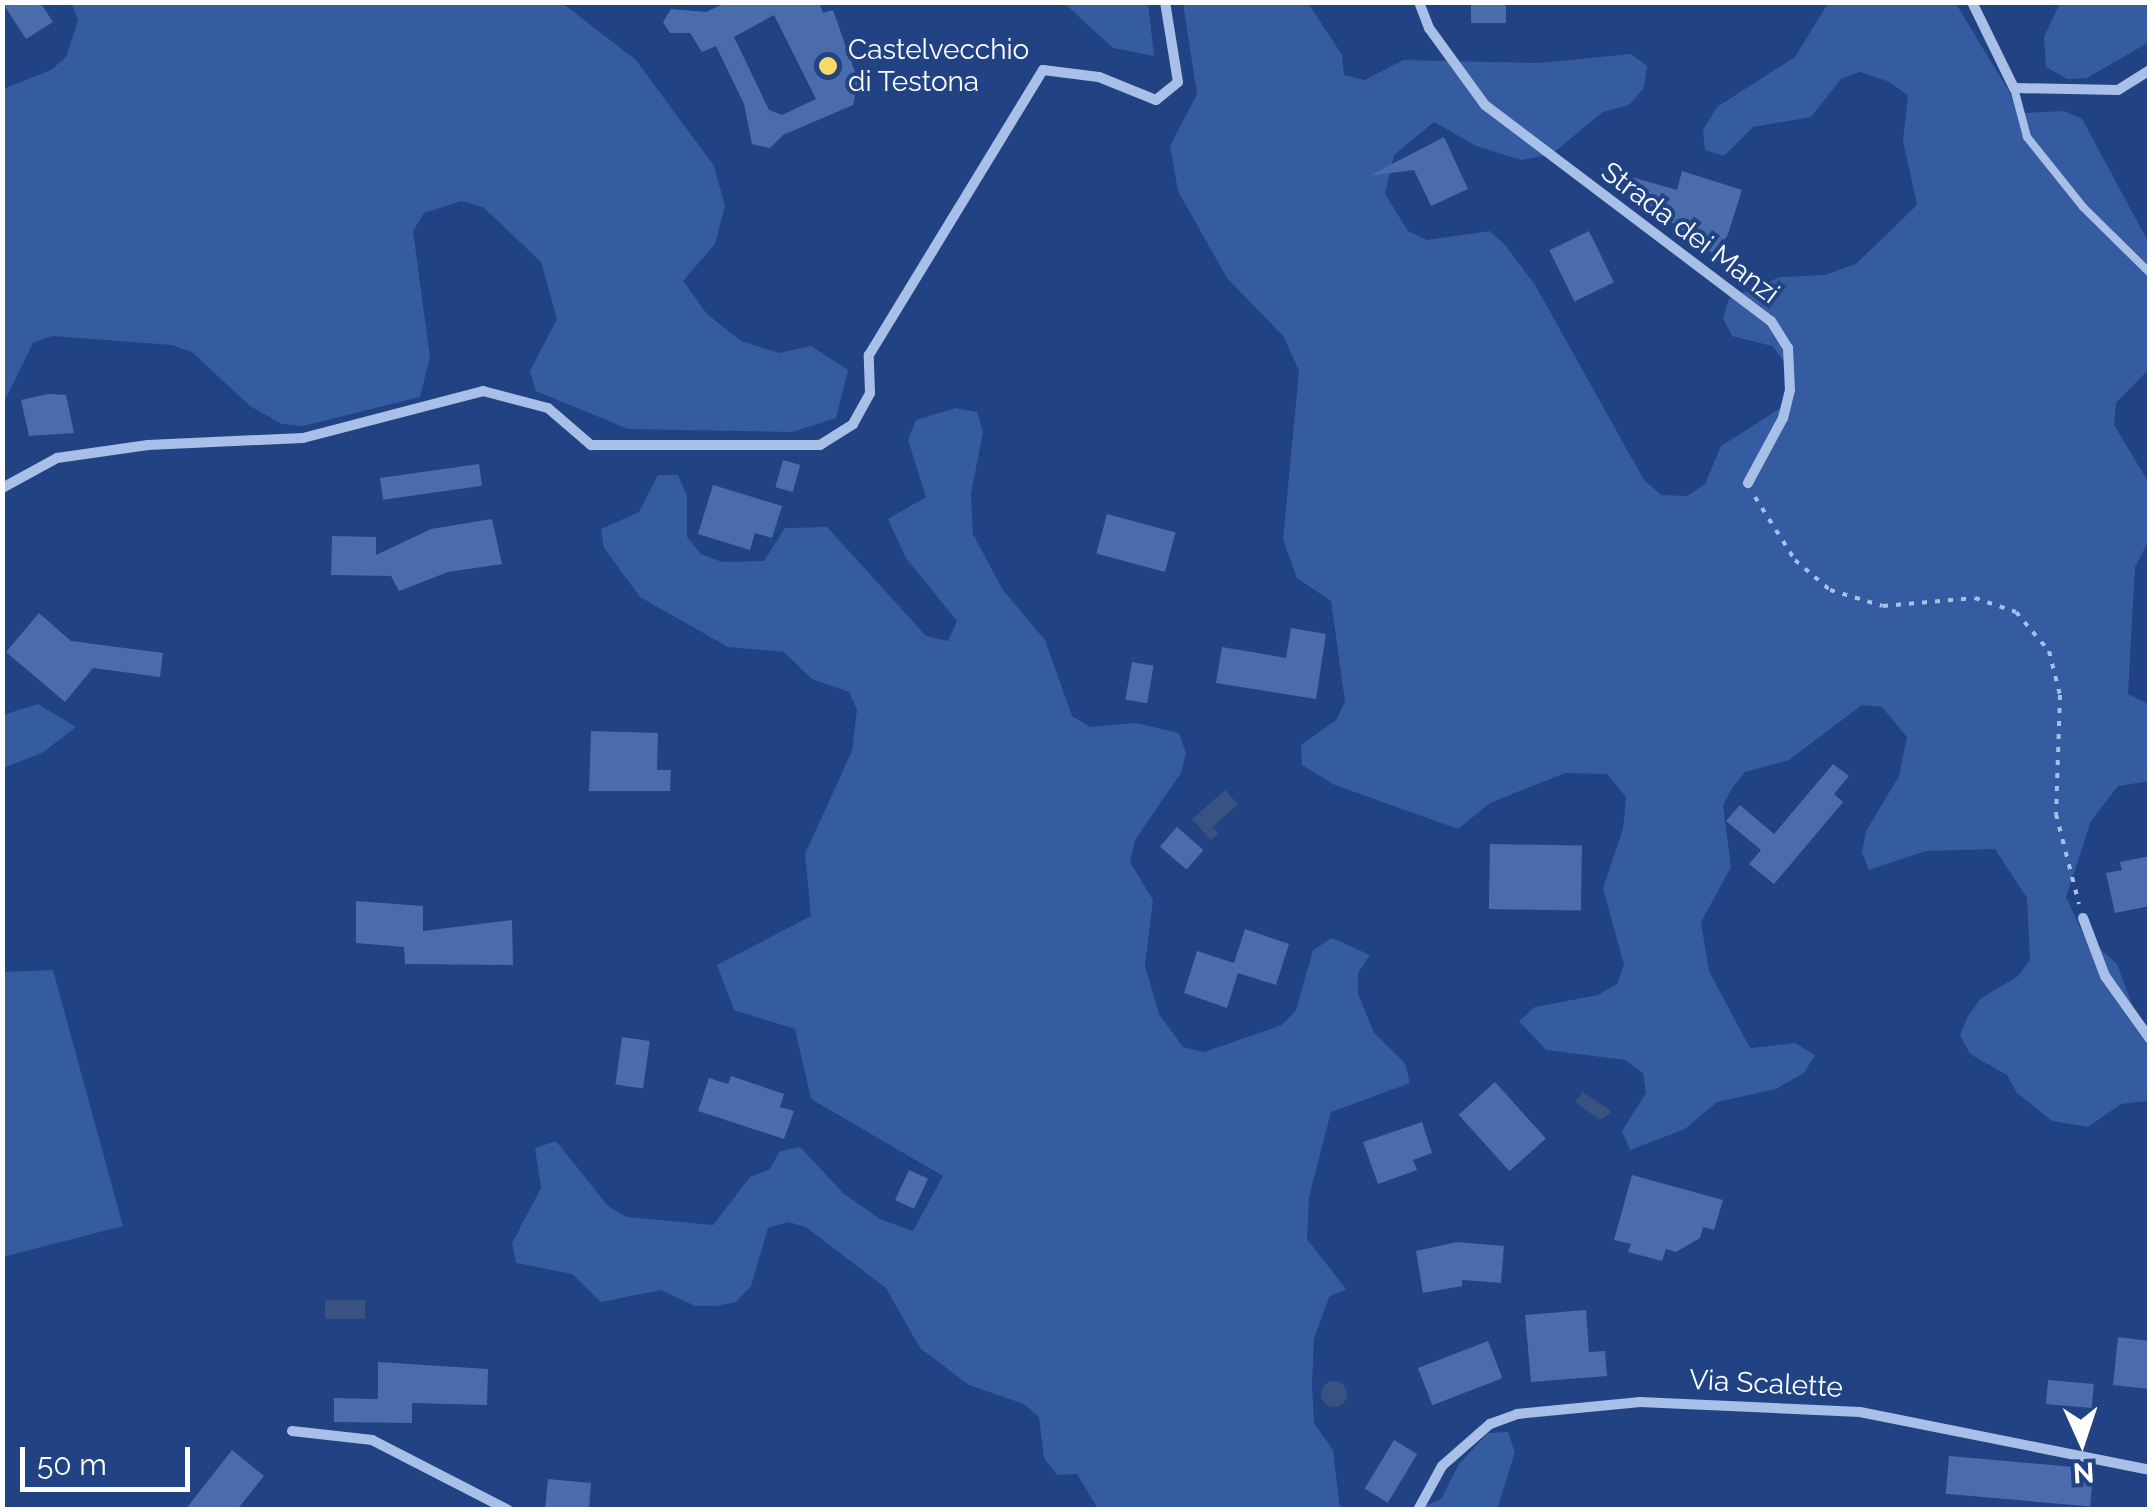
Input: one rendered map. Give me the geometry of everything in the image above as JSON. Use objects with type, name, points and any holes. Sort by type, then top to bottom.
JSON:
[{"type":"street","points":[[2,488],[57,458],[148,445],[304,438],[483,391],[548,408],[592,444],[820,445],[853,424],[870,393],[869,354],[1043,70],[1099,77],[1156,100],[1178,82],[1165,2]]},
{"type":"street","name":"Strada dei Manzi","points":[[1418,2],[1429,28],[1484,105],[1771,320],[1788,348],[1790,390],[1784,418],[1748,483]]},
{"type":"street","points":[[1972,2],[2014,88],[2118,90],[2150,70]]},
{"type":"street","points":[[2083,918],[2105,976],[2150,1039]]},
{"type":"street","name":"Via Scalette","points":[[1418,1510],[1442,1466],[1490,1424],[1517,1414],[1640,1402],[1860,1412],[2150,1470]]},
{"type":"street","points":[[292,1431],[372,1440],[508,1510]]},
{"type":"lane","points":[[2014,88],[2026,137],[2083,207],[2150,273]]},
{"type":"path","points":[[1748,483],[1795,560],[1830,590],[1883,606],[1975,598],[2016,612],[2049,651],[2060,695],[2056,814],[2083,918]]},
{"type":"shaded area","points":[[71,2],[562,3],[636,60],[714,166],[725,206],[715,244],[683,281],[707,314],[741,341],[779,353],[811,346],[848,370],[836,418],[792,432],[628,429],[536,391],[530,371],[557,319],[541,262],[483,207],[461,201],[424,213],[413,231],[430,357],[420,397],[303,426],[282,424],[250,406],[192,352],[172,345],[52,336],[33,343],[3,404],[3,89],[51,70],[66,57],[78,20]]},
{"type":"shaded area","points":[[1955,2],[2022,113],[2064,111],[2082,119],[2149,243],[2149,369],[2116,403],[2114,425],[2149,483],[2149,540],[2135,567],[2128,694],[2149,704],[2150,781],[2118,786],[2091,821],[2066,897],[2083,934],[2117,964],[2139,1023],[2149,1028],[2149,1101],[2121,1104],[2088,1127],[2052,1121],[2017,1093],[2007,1075],[1970,1054],[1960,1035],[1968,1016],[1980,999],[2018,976],[2030,960],[2027,898],[1995,849],[1926,851],[1869,870],[1862,852],[1866,831],[1899,776],[1907,737],[1882,707],[1862,705],[1789,760],[1745,772],[1733,787],[1723,805],[1731,867],[1701,922],[1709,971],[1750,1048],[1795,1043],[1815,1055],[1804,1073],[1776,1089],[1717,1102],[1685,1129],[1630,1150],[1622,1131],[1646,1093],[1643,1073],[1625,1060],[1546,1050],[1519,1021],[1535,1007],[1598,995],[1617,984],[1624,965],[1603,888],[1623,829],[1626,797],[1607,774],[1565,773],[1490,803],[1458,829],[1335,785],[1302,765],[1301,745],[1336,720],[1345,702],[1331,601],[1297,578],[1283,540],[1299,371],[1284,337],[1227,278],[1178,191],[1170,146],[1197,94],[1183,3],[1308,3],[1342,55],[1344,75],[1365,80],[1403,60],[1538,63],[1631,54],[1647,66],[1644,88],[1629,105],[1603,112],[1552,154],[1521,160],[1476,146],[1434,122],[1394,155],[1385,194],[1408,231],[1427,240],[1490,231],[1506,246],[1535,285],[1644,480],[1661,495],[1687,496],[1705,484],[1721,446],[1784,406],[1787,365],[1772,346],[1732,336],[1723,318],[1729,299],[1780,277],[1825,275],[1856,264],[1917,205],[1903,141],[1908,95],[1887,81],[1860,72],[1841,79],[1811,117],[1753,127],[1724,156],[1705,150],[1703,130],[1717,107],[1795,57],[1828,3]]},
{"type":"shaded area","points":[[1064,3],[1148,3],[1154,56],[1113,48]]},
{"type":"shaded area","points":[[2060,3],[2149,3],[2149,42],[2087,78],[2067,79],[2046,67],[2044,37]]},
{"type":"shaded area","points":[[956,408],[977,412],[983,432],[971,494],[973,534],[1003,590],[1045,640],[1072,716],[1090,727],[1136,723],[1179,733],[1186,753],[1181,773],[1135,840],[1130,862],[1153,900],[1145,966],[1159,1014],[1183,1047],[1204,1052],[1282,1025],[1296,1010],[1313,950],[1332,938],[1370,955],[1358,973],[1358,994],[1374,1033],[1405,1063],[1410,1083],[1331,1112],[1309,1197],[1307,1239],[1346,1289],[1329,1297],[1314,1339],[1312,1384],[1314,1423],[1333,1450],[1340,1509],[1098,1509],[1077,1474],[1057,1475],[1044,1458],[1039,1417],[1024,1404],[969,1385],[920,1348],[886,1288],[807,1228],[789,1222],[768,1228],[751,1286],[736,1302],[716,1306],[695,1306],[661,1290],[601,1302],[572,1274],[516,1263],[512,1243],[541,1188],[535,1148],[556,1141],[608,1206],[627,1217],[713,1225],[750,1177],[770,1169],[780,1151],[800,1147],[844,1194],[880,1219],[913,1231],[943,1176],[811,1099],[795,1029],[734,1010],[717,965],[811,916],[805,854],[852,751],[857,710],[849,692],[812,679],[784,652],[728,647],[640,597],[604,548],[601,529],[639,512],[658,475],[678,475],[687,496],[687,537],[701,554],[722,562],[764,561],[785,528],[827,527],[926,636],[948,641],[957,621],[906,558],[888,519],[926,497],[908,440],[916,420]]},
{"type":"shaded area","points":[[38,704],[76,727],[42,753],[3,768],[3,715]]},
{"type":"shaded area","points":[[1225,790],[1238,804],[1213,827],[1218,833],[1211,840],[1192,819]]},
{"type":"shaded area","points":[[53,970],[123,1226],[3,1257],[3,972]]},
{"type":"shaded area","points":[[1583,1092],[1611,1111],[1609,1114],[1600,1120],[1575,1102]]},
{"type":"shaded area","points":[[325,1300],[365,1300],[365,1319],[325,1319]]},
{"type":"shaded area","points":[[1334,1381],[1343,1385],[1347,1394],[1343,1403],[1334,1407],[1325,1403],[1321,1394],[1325,1385]]},
{"type":"shaded area","points":[[1508,1432],[1515,1452],[1497,1509],[1415,1510],[1441,1499],[1459,1464],[1488,1433]]},
{"type":"building","points":[[2,2],[40,2],[53,22],[26,39]]},
{"type":"building","name":"Castelvecchio di Testona","points":[[727,2],[819,2],[823,13],[833,10],[858,81],[853,105],[783,135],[770,148],[752,144],[744,104],[716,46],[702,52],[690,33],[670,33],[663,22],[671,9],[706,12]],"holes":[[[774,15],[816,99],[782,115],[769,110],[734,37]]]},
{"type":"building","points":[[1471,2],[1506,2],[1506,23],[1471,23]]},
{"type":"building","points":[[1444,137],[1468,189],[1431,206],[1414,170],[1369,176]]},
{"type":"building","points":[[1600,168],[1677,190],[1682,171],[1742,190],[1720,259]]},
{"type":"building","points":[[1589,231],[1614,282],[1574,302],[1549,250]]},
{"type":"building","points":[[66,395],[74,433],[29,436],[21,400]]},
{"type":"building","points":[[783,460],[800,465],[793,492],[775,487]]},
{"type":"building","points":[[479,464],[482,486],[383,500],[380,478]]},
{"type":"building","points":[[713,485],[782,506],[772,538],[755,533],[750,550],[698,534]]},
{"type":"building","points":[[1107,514],[1176,532],[1165,572],[1096,554]]},
{"type":"building","points":[[492,519],[502,564],[448,572],[399,591],[391,576],[331,575],[332,536],[376,537],[376,555],[431,529]]},
{"type":"building","points":[[39,613],[71,641],[163,653],[160,677],[93,668],[65,702],[6,652]]},
{"type":"building","points":[[1291,628],[1326,634],[1316,699],[1216,683],[1222,647],[1286,658]]},
{"type":"building","points":[[1132,662],[1154,666],[1147,703],[1125,699]]},
{"type":"building","points":[[591,731],[658,733],[657,770],[671,770],[670,791],[589,791]]},
{"type":"building","points":[[1833,764],[1849,776],[1834,794],[1843,802],[1774,884],[1749,864],[1761,850],[1726,821],[1740,805],[1774,834]]},
{"type":"building","points":[[1177,827],[1203,850],[1186,870],[1160,847]]},
{"type":"building","points":[[1490,844],[1582,846],[1581,911],[1489,909]]},
{"type":"building","points":[[2150,856],[2150,906],[2115,913],[2106,873],[2122,870],[2120,862]]},
{"type":"building","points":[[356,901],[423,906],[423,931],[512,920],[513,965],[405,964],[404,947],[356,943]]},
{"type":"building","points":[[1245,929],[1289,944],[1276,985],[1238,973],[1227,1008],[1184,993],[1197,951],[1234,963]]},
{"type":"building","points":[[622,1037],[650,1041],[643,1088],[615,1085]]},
{"type":"building","points":[[731,1076],[784,1094],[780,1107],[794,1111],[784,1139],[698,1111],[709,1078],[728,1084]]},
{"type":"building","points":[[1495,1082],[1546,1138],[1509,1171],[1459,1115]]},
{"type":"building","points":[[1422,1122],[1432,1153],[1413,1160],[1417,1170],[1378,1184],[1363,1142]]},
{"type":"building","points":[[909,1170],[928,1179],[914,1209],[895,1200]]},
{"type":"building","points":[[1632,1175],[1723,1200],[1714,1230],[1703,1227],[1700,1238],[1676,1252],[1666,1249],[1662,1261],[1628,1252],[1631,1244],[1614,1240]]},
{"type":"building","points":[[1457,1242],[1504,1246],[1501,1283],[1462,1280],[1462,1286],[1423,1293],[1416,1251]]},
{"type":"building","points":[[1586,1310],[1589,1352],[1605,1351],[1607,1376],[1531,1382],[1525,1315]]},
{"type":"building","points":[[2118,1337],[2150,1341],[2150,1389],[2113,1385]]},
{"type":"building","points":[[1488,1341],[1502,1378],[1432,1405],[1418,1368]]},
{"type":"building","points":[[378,1362],[488,1369],[487,1405],[412,1403],[412,1423],[334,1422],[334,1398],[378,1399]]},
{"type":"building","points":[[2048,1380],[2094,1384],[2092,1408],[2046,1404]]},
{"type":"building","points":[[1394,1440],[1417,1454],[1388,1503],[1365,1489]]},
{"type":"building","points":[[232,1450],[264,1476],[237,1510],[185,1510]]},
{"type":"building","points":[[1949,1456],[2093,1469],[2090,1506],[1946,1494]]},
{"type":"building","points":[[548,1479],[591,1483],[589,1510],[545,1510]]},
{"type":"place","name":"Castelvecchio di Testona","points":[[828,66]]}]
